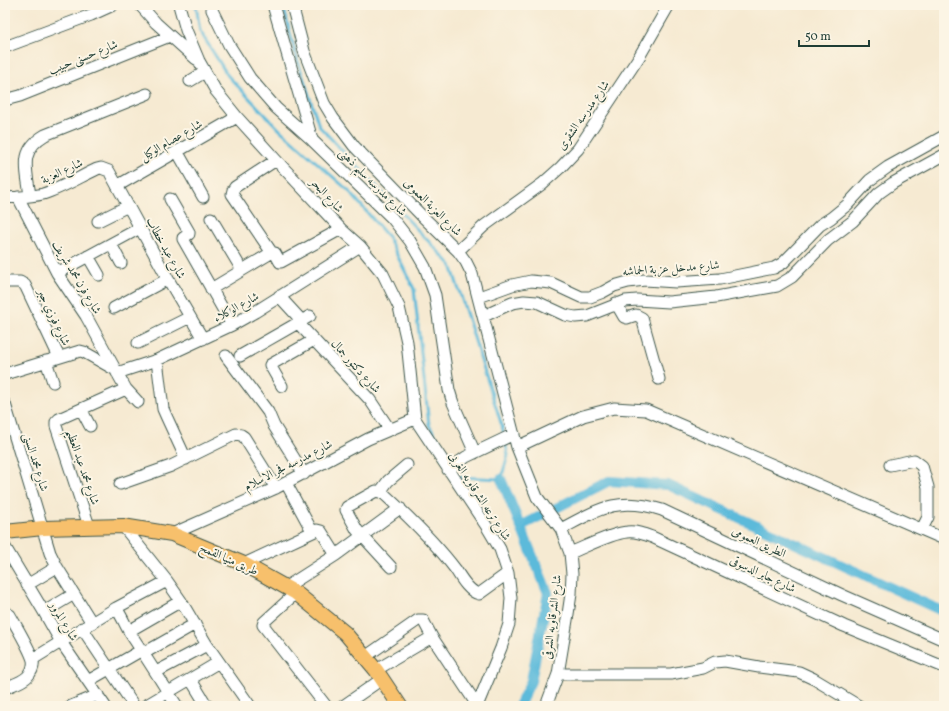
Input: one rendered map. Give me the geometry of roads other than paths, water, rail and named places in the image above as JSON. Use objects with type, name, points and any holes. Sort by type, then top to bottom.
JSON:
[{"type":"main road","name":"طريق منيا القمح","points":[[5,532],[43,528],[123,526],[172,534],[244,564],[291,590],[344,633],[366,657],[400,706]]},
{"type":"street","points":[[5,47],[113,5]]},
{"type":"street","points":[[140,5],[156,23],[199,61]]},
{"type":"street","name":"شارع البحر","points":[[179,5],[186,30],[199,61],[216,90],[237,117],[276,160],[341,229],[360,246],[383,274],[399,306],[407,342],[415,419]]},
{"type":"street","name":"شارع مدرسه سليم ذهنى","points":[[212,5],[212,10],[229,45],[250,78],[276,108],[312,140],[392,218],[410,241],[425,267],[434,295],[440,324],[449,390],[453,403],[475,453]]},
{"type":"street","points":[[273,5],[312,140]]},
{"type":"street","name":"شارع العزبة العمومى","points":[[292,5],[304,51],[324,103],[333,118],[354,146],[458,251],[466,262],[472,274],[479,297],[517,447]]},
{"type":"street","name":"شارع مدرسه الشقرى","points":[[458,251],[484,226],[542,184],[578,149],[639,57],[669,5]]},
{"type":"street","name":"شارع حسنى حبيب","points":[[5,100],[20,96],[170,36]]},
{"type":"street","points":[[190,81],[205,72]]},
{"type":"street","points":[[30,196],[26,160],[29,150],[36,141],[45,135],[147,94]]},
{"type":"street","name":"شارع عصام الوكيل","points":[[117,186],[237,117]]},
{"type":"street","name":"شارع مدخل عزبة الحماشه","points":[[479,297],[512,285],[531,282],[551,283],[581,297],[590,297],[614,286],[628,282],[645,280],[676,282],[720,279],[774,268],[783,263],[820,226],[831,218],[853,209],[893,183],[944,136]]},
{"type":"street","points":[[177,151],[203,197]]},
{"type":"street","name":"شارع مدخل عزبة الحماشه","points":[[484,316],[512,303],[524,301],[537,302],[565,315],[575,317],[587,316],[606,310],[625,301],[637,300],[669,302],[716,297],[777,286],[792,277],[828,240],[843,229],[870,180],[888,167],[944,155]]},
{"type":"street","points":[[276,160],[235,187],[232,194],[280,262],[341,229]]},
{"type":"street","name":"شارع العزبة","points":[[5,198],[18,198],[54,190],[98,169],[106,169]]},
{"type":"street","name":"شارع عبد خطاب","points":[[106,169],[109,171],[168,279],[203,339]]},
{"type":"street","name":"شارع فرن محمد شريف","points":[[18,198],[57,273],[86,316],[126,389],[138,402]]},
{"type":"street","points":[[170,199],[189,232],[183,240],[232,325]]},
{"type":"street","points":[[98,221],[128,206]]},
{"type":"street","points":[[210,218],[242,270]]},
{"type":"street","points":[[57,273],[140,228]]},
{"type":"street","points":[[111,244],[121,263]]},
{"type":"street","name":"شارع الوكلاء","points":[[116,372],[157,360],[232,325],[360,246]]},
{"type":"street","points":[[211,288],[272,252]]},
{"type":"street","points":[[88,256],[99,275]]},
{"type":"street","points":[[114,308],[168,279]]},
{"type":"street","name":"شارع فوزي جبر","points":[[5,282],[20,282],[25,284],[59,357]]},
{"type":"street","name":"شارع دكتور جمال","points":[[280,296],[303,320],[314,340],[370,400],[390,430]]},
{"type":"street","points":[[616,304],[624,317],[627,318],[636,315],[641,316],[644,320],[659,379]]},
{"type":"street","points":[[138,343],[190,317]]},
{"type":"street","points":[[240,356],[303,320]]},
{"type":"street","points":[[282,386],[270,365],[314,340]]},
{"type":"street","points":[[5,374],[76,352],[84,352],[116,372]]},
{"type":"street","points":[[226,356],[268,412],[274,426],[304,474]]},
{"type":"street","points":[[157,360],[164,409],[186,459]]},
{"type":"street","points":[[46,361],[53,382]]},
{"type":"street","name":"شارع محمد عبد العظيم","points":[[89,526],[56,424],[59,418],[126,389]]},
{"type":"street","name":"شارع محمد السنى","points":[[5,404],[50,553],[74,594],[87,626],[109,669],[134,706]]},
{"type":"street","points":[[517,447],[583,416],[614,408],[646,410],[944,539]]},
{"type":"street","points":[[81,409],[90,426]]},
{"type":"street","name":"شارع مدرسه فجر الاسلام","points":[[172,534],[281,485],[304,474],[346,450],[415,419]]},
{"type":"street","name":"شارع ترعه الشرقاويه الغربى","points":[[415,419],[500,549],[508,573],[511,598],[509,624],[501,648],[477,705]]},
{"type":"street","points":[[120,484],[186,459],[236,434],[244,437],[281,485],[312,531]]},
{"type":"street","points":[[448,470],[475,453],[513,435]]},
{"type":"street","name":"شارع الشرقاويه الشرقى","points":[[517,447],[537,497],[561,529],[570,553],[572,574],[571,594],[558,674],[546,706]]},
{"type":"street","points":[[890,465],[914,460],[922,466],[928,487],[928,517],[922,529]]},
{"type":"street","points":[[380,492],[388,481],[407,465]]},
{"type":"street","points":[[391,567],[362,536],[348,516],[346,508],[372,493],[380,492],[400,508],[451,563],[465,583],[476,593],[479,594],[508,573]]},
{"type":"street","name":"الطريق العمومى","points":[[561,529],[604,508],[619,504],[648,506],[662,510],[842,595],[944,640]]},
{"type":"street","points":[[326,706],[263,625],[264,622],[291,590],[400,508]]},
{"type":"street","points":[[123,526],[181,601],[207,645],[248,705]]},
{"type":"street","points":[[244,564],[312,531],[317,530],[321,531],[336,555]]},
{"type":"street","name":"شارع جابر الدسوقى","points":[[570,553],[626,532],[641,533],[844,626],[944,667]]},
{"type":"street","name":"شارع المرور","points":[[5,547],[61,642],[105,706]]},
{"type":"street","points":[[27,585],[57,567]]},
{"type":"street","points":[[33,659],[116,608],[167,581]]},
{"type":"street","points":[[44,612],[74,594]]},
{"type":"street","points":[[129,631],[181,601]]},
{"type":"street","points":[[116,608],[177,706]]},
{"type":"street","points":[[5,612],[10,615],[33,659],[32,668],[28,676],[5,688]]},
{"type":"street","points":[[366,657],[420,620],[423,620],[432,637],[477,705]]},
{"type":"street","points":[[88,681],[195,624]]},
{"type":"street","points":[[343,706],[379,675],[432,637]]},
{"type":"street","points":[[156,672],[207,645]]},
{"type":"street","points":[[558,674],[671,674],[703,668],[715,662],[725,661],[799,672],[814,679],[859,706]]},
{"type":"street","points":[[145,706],[219,662]]},
{"type":"street","points":[[191,680],[207,706]]},
{"type":"street","points":[[71,706],[98,695]]},
{"type":"waterway","points":[[196,5],[200,31],[228,76],[280,130],[349,191],[388,237],[414,289],[429,425],[449,460]]},
{"type":"waterway","points":[[283,5],[295,52],[319,126],[451,265],[502,426],[508,455],[501,479],[459,477]]},
{"type":"waterway","points":[[501,479],[548,593],[531,681],[519,706]]},
{"type":"waterway","points":[[521,526],[609,481],[668,485],[944,612]]}]
